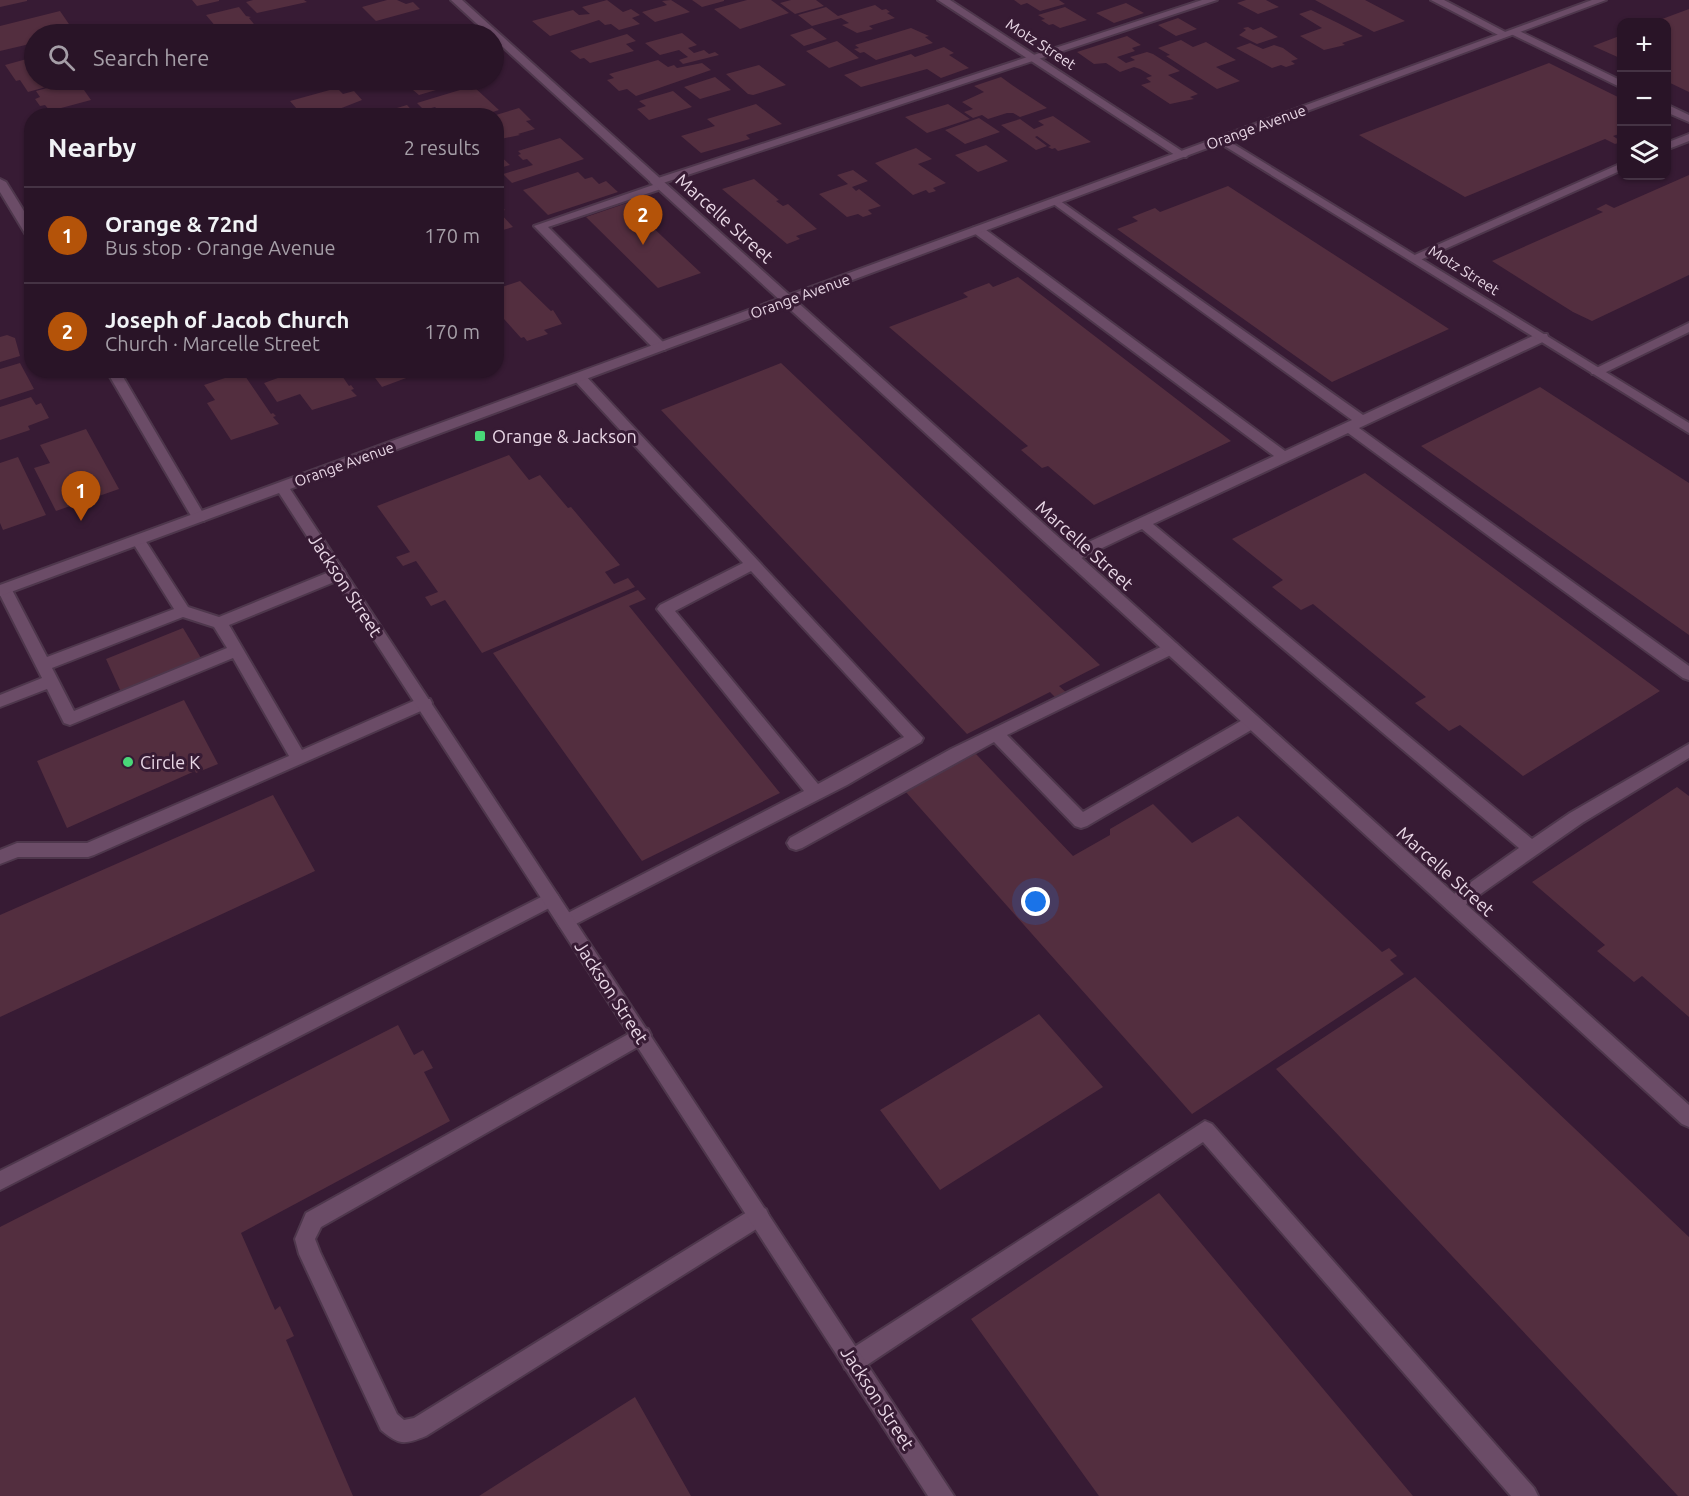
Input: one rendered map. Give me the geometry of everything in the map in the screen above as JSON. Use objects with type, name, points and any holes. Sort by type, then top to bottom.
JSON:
[{"type":"street","name":"Marcelle Street","points":[[456,0],[482,24]]},
{"type":"street","name":"Motz Street","points":[[943,0],[1182,154]]},
{"type":"street","points":[[660,347],[540,226],[658,184],[1212,0]]},
{"type":"street","points":[[1436,0],[1617,83]]},
{"type":"street","name":"Orange Avenue","points":[[2,590],[1601,0]]},
{"type":"street","name":"Marcelle Street","points":[[504,44],[1689,1118]]},
{"type":"street","points":[[1671,110],[1689,119]]},
{"type":"street","points":[[1671,145],[1689,137]]},
{"type":"street","name":"Motz Street","points":[[1222,140],[1689,429]]},
{"type":"street","points":[[1414,258],[1617,168]]},
{"type":"street","points":[[0,182],[24,222]]},
{"type":"street","points":[[1056,201],[1689,674]]},
{"type":"street","points":[[978,230],[1284,457]]},
{"type":"street","points":[[1597,371],[1689,327]]},
{"type":"street","points":[[1070,557],[1542,338]]},
{"type":"street","points":[[566,922],[815,793],[915,738],[579,377]]},
{"type":"street","points":[[117,378],[199,518]]},
{"type":"street","name":"Jackson Street","points":[[282,487],[942,1496]]},
{"type":"street","points":[[1143,523],[1532,849]]},
{"type":"street","points":[[138,540],[183,611]]},
{"type":"street","points":[[753,564],[665,609],[815,793]]},
{"type":"street","points":[[220,623],[339,574]]},
{"type":"street","points":[[2,590],[70,719],[237,650]]},
{"type":"street","points":[[43,665],[183,611],[220,623],[299,759]]},
{"type":"street","points":[[796,843],[957,753],[1171,648]]},
{"type":"street","points":[[0,701],[51,681]]},
{"type":"street","points":[[0,857],[17,850],[88,850],[424,704]]},
{"type":"street","points":[[996,734],[1081,821],[1252,722]]},
{"type":"street","points":[[1453,904],[1576,818],[1689,750]]},
{"type":"street","points":[[0,1181],[551,899]]},
{"type":"street","points":[[641,1035],[313,1220],[305,1239],[310,1254],[389,1422],[401,1432],[418,1428],[759,1216]]},
{"type":"street","points":[[853,1361],[1205,1130],[1526,1496]]},
{"type":"building","points":[[0,0],[27,0],[27,1],[0,7]]},
{"type":"building","points":[[192,0],[219,0],[219,1],[197,6]]},
{"type":"building","points":[[304,0],[307,2],[257,13],[246,2]]},
{"type":"building","points":[[387,0],[397,0],[406,4],[413,2],[420,9],[376,21],[362,7]]},
{"type":"building","points":[[607,0],[623,12],[631,9],[640,15],[632,18],[640,24],[619,30],[599,20],[550,36],[532,21],[573,10],[579,15],[590,14],[582,7]]},
{"type":"building","points":[[671,0],[690,12],[655,22],[642,12],[667,5],[662,1]]},
{"type":"building","points":[[692,0],[724,0],[724,1],[702,7]]},
{"type":"building","points":[[747,0],[771,0],[789,13],[740,29],[714,9]]},
{"type":"building","points":[[791,0],[816,0],[824,6],[795,14],[780,3]]},
{"type":"building","points":[[1014,0],[1059,0],[1065,4],[1040,11],[1027,3],[1021,5]]},
{"type":"building","points":[[1246,0],[1266,0],[1279,7],[1258,14],[1237,3]]},
{"type":"building","points":[[1315,0],[1365,0],[1405,21],[1374,32]]},
{"type":"building","points":[[1126,3],[1144,13],[1114,23],[1096,13]]},
{"type":"building","points":[[875,5],[882,10],[886,9],[890,12],[887,13],[895,18],[869,26],[873,29],[857,33],[842,25],[849,23],[841,18],[812,26],[798,15],[826,7],[838,16]]},
{"type":"building","points":[[239,7],[246,16],[251,17],[249,18],[254,24],[214,24],[206,15]]},
{"type":"building","points":[[1065,7],[1087,20],[1060,28],[1053,24],[1049,25],[1038,15]]},
{"type":"building","points":[[1689,9],[1689,92],[1671,83],[1671,18],[1665,18]]},
{"type":"building","points":[[1311,10],[1363,36],[1342,43],[1345,45],[1324,50],[1300,36],[1322,28],[1299,14]]},
{"type":"building","points":[[60,11],[69,24],[24,24],[24,45],[0,51],[0,26]]},
{"type":"building","points":[[1178,18],[1197,29],[1176,36],[1158,25]]},
{"type":"building","points":[[1248,27],[1253,30],[1261,27],[1278,37],[1257,44],[1239,35],[1246,30],[1243,28]]},
{"type":"building","points":[[812,28],[827,39],[804,46],[790,35]]},
{"type":"building","points":[[911,28],[929,36],[925,37],[933,43],[876,60],[854,49],[859,48],[855,45]]},
{"type":"building","points":[[682,33],[697,45],[688,48],[694,53],[704,50],[709,54],[715,52],[719,55],[683,64],[679,60],[688,57],[679,50],[660,55],[645,43]]},
{"type":"building","points":[[627,34],[636,41],[626,44],[634,51],[590,63],[570,51]]},
{"type":"building","points":[[1127,36],[1141,45],[1132,48],[1135,51],[1117,57],[1126,63],[1135,60],[1130,57],[1147,52],[1153,54],[1180,71],[1168,75],[1198,94],[1190,97],[1194,99],[1170,104],[1141,85],[1151,82],[1146,78],[1152,76],[1140,69],[1134,67],[1120,72],[1106,63],[1094,64],[1077,52]]},
{"type":"building","points":[[1617,37],[1617,57],[1593,46]]},
{"type":"building","points":[[1181,40],[1193,47],[1206,42],[1236,60],[1216,67],[1240,81],[1217,89],[1166,56],[1170,55],[1158,48]]},
{"type":"building","points":[[837,41],[859,58],[829,68],[806,51]]},
{"type":"building","points":[[1250,43],[1263,49],[1274,45],[1283,48],[1298,59],[1291,61],[1295,64],[1272,68],[1236,48]]},
{"type":"building","points":[[944,47],[954,53],[949,55],[969,68],[941,78],[927,69],[861,87],[844,75],[911,54],[915,57]]},
{"type":"building","points":[[24,60],[24,86],[20,80],[16,81],[5,65]]},
{"type":"building","points":[[658,60],[668,67],[674,65],[677,68],[702,63],[711,70],[636,96],[627,89],[619,91],[607,80],[614,78],[609,74]]},
{"type":"building","points":[[1549,63],[1617,97],[1617,135],[1613,136],[1617,139],[1617,143],[1605,139],[1465,197],[1359,135]]},
{"type":"building","points":[[759,65],[786,85],[753,95],[748,94],[726,74]]},
{"type":"building","points":[[715,77],[731,90],[700,99],[684,87]]},
{"type":"building","points":[[1001,77],[1047,108],[1020,117],[1007,113],[988,119],[982,115],[973,118],[964,112],[973,109],[962,102],[984,92],[974,86]]},
{"type":"building","points":[[84,90],[91,100],[61,108],[48,108],[45,105],[40,106],[35,99],[40,97],[36,91]]},
{"type":"building","points":[[330,90],[339,90],[343,94],[354,91],[362,100],[342,108],[296,108],[290,101]]},
{"type":"building","points":[[413,90],[436,90],[419,95]]},
{"type":"building","points":[[460,90],[477,90],[497,108],[422,108],[417,103]]},
{"type":"building","points":[[673,91],[692,107],[649,120],[637,109],[646,106],[639,101]]},
{"type":"building","points":[[756,104],[782,124],[746,135],[750,139],[701,153],[681,136],[715,126],[707,119]]},
{"type":"building","points":[[948,104],[970,119],[927,133],[905,117]]},
{"type":"building","points":[[519,108],[531,120],[526,121],[535,129],[504,138],[504,113]]},
{"type":"building","points":[[1053,116],[1091,142],[1058,151],[1048,147],[1051,146],[1037,136],[1035,137],[1047,146],[1036,150],[1001,125],[1020,119],[1034,129],[1044,125],[1038,121]]},
{"type":"building","points":[[979,118],[1000,132],[965,144],[945,130]]},
{"type":"building","points":[[560,138],[584,159],[512,183],[504,174],[533,165],[527,159],[523,160],[518,155],[521,154],[518,151]]},
{"type":"building","points":[[986,145],[1008,161],[978,172],[955,155]]},
{"type":"building","points":[[916,148],[932,159],[918,164],[946,183],[933,188],[936,191],[929,193],[926,190],[913,195],[875,163]]},
{"type":"building","points":[[853,170],[868,181],[852,187],[856,191],[859,189],[881,206],[868,210],[872,214],[863,217],[858,214],[847,217],[819,194],[848,184],[837,175]]},
{"type":"building","points":[[578,172],[585,179],[592,177],[599,184],[606,181],[618,192],[548,215],[523,190]]},
{"type":"building","points":[[1689,175],[1689,275],[1592,321],[1573,312],[1492,261],[1603,212],[1596,209],[1606,204],[1614,208]]},
{"type":"building","points":[[754,179],[779,200],[776,201],[783,206],[788,204],[817,229],[796,236],[800,239],[787,244],[722,189]]},
{"type":"building","points":[[1228,186],[1449,329],[1332,382],[1117,229],[1138,221],[1132,217],[1155,208],[1160,212]]},
{"type":"building","points":[[627,203],[701,273],[658,288],[586,217]]},
{"type":"building","points":[[504,217],[513,227],[504,230]]},
{"type":"building","points":[[1018,277],[1231,441],[1094,505],[1048,466],[1042,468],[1021,450],[1028,446],[889,327],[968,297],[963,293],[989,283],[993,287]]},
{"type":"building","points":[[520,281],[551,311],[553,310],[562,324],[544,330],[548,334],[527,341],[524,337],[521,338],[504,319],[504,286]]},
{"type":"building","points":[[7,335],[15,338],[20,356],[0,362],[0,337]]},
{"type":"building","points":[[20,363],[24,370],[24,378],[28,378],[34,389],[0,400],[0,369]]},
{"type":"building","points":[[781,363],[1100,665],[1059,686],[1069,695],[1059,701],[1050,692],[967,734],[661,410]]},
{"type":"building","points":[[225,378],[246,378],[271,414],[276,416],[273,417],[279,424],[231,440],[207,403],[215,400],[204,385]]},
{"type":"building","points":[[278,378],[344,378],[354,389],[351,390],[357,396],[312,410],[300,394],[277,402],[264,383]]},
{"type":"building","points":[[375,378],[406,378],[382,387]]},
{"type":"building","points":[[1540,387],[1689,483],[1689,635],[1421,446]]},
{"type":"building","points":[[31,397],[36,405],[41,403],[49,418],[28,426],[30,430],[0,440],[0,407]]},
{"type":"building","points":[[86,429],[119,489],[56,511],[34,468],[50,463],[40,445]]},
{"type":"building","points":[[509,455],[529,480],[540,475],[568,508],[571,507],[620,565],[605,572],[614,584],[628,578],[635,587],[482,653],[445,600],[431,606],[425,597],[438,592],[416,561],[403,566],[396,557],[410,552],[377,506]]},
{"type":"building","points":[[18,457],[46,515],[3,530],[0,523],[0,463]]},
{"type":"building","points":[[1365,473],[1660,691],[1523,776],[1460,725],[1449,731],[1415,703],[1426,697],[1313,604],[1301,610],[1272,587],[1283,580],[1232,539]]},
{"type":"building","points":[[638,590],[646,599],[629,606],[780,793],[642,861],[493,653]]},
{"type":"building","points":[[183,628],[201,658],[121,692],[106,659]]},
{"type":"building","name":"Circle K","points":[[184,700],[218,764],[196,773],[195,771],[67,828],[37,761]]},
{"type":"building","points":[[976,754],[1073,856],[1110,835],[1110,829],[1153,804],[1192,843],[1238,816],[1382,952],[1389,948],[1397,956],[1390,960],[1404,974],[1192,1114],[905,791]]},
{"type":"building","points":[[1677,787],[1689,796],[1689,1017],[1642,976],[1634,982],[1597,951],[1605,945],[1532,882]]},
{"type":"building","points":[[273,795],[315,871],[0,1017],[0,915]]},
{"type":"building","points":[[1415,977],[1689,1237],[1689,1496],[1678,1496],[1276,1069]]},
{"type":"building","points":[[1039,1014],[1103,1087],[940,1190],[880,1110]]},
{"type":"building","points":[[398,1025],[414,1055],[423,1050],[433,1068],[424,1072],[450,1121],[241,1233],[275,1310],[280,1306],[294,1336],[286,1340],[353,1496],[0,1496],[0,1227]]},
{"type":"building","points":[[1159,1193],[1413,1496],[1099,1496],[971,1319]]},
{"type":"building","points":[[635,1397],[691,1496],[479,1496]]},
{"type":"place","name":"Joseph of Jacob Church","points":[[643,245]]},
{"type":"place","name":"Orange & Jackson","points":[[480,436]]},
{"type":"place","name":"Orange & 72nd","points":[[81,521]]},
{"type":"place","name":"Circle K","points":[[128,762]]}]
